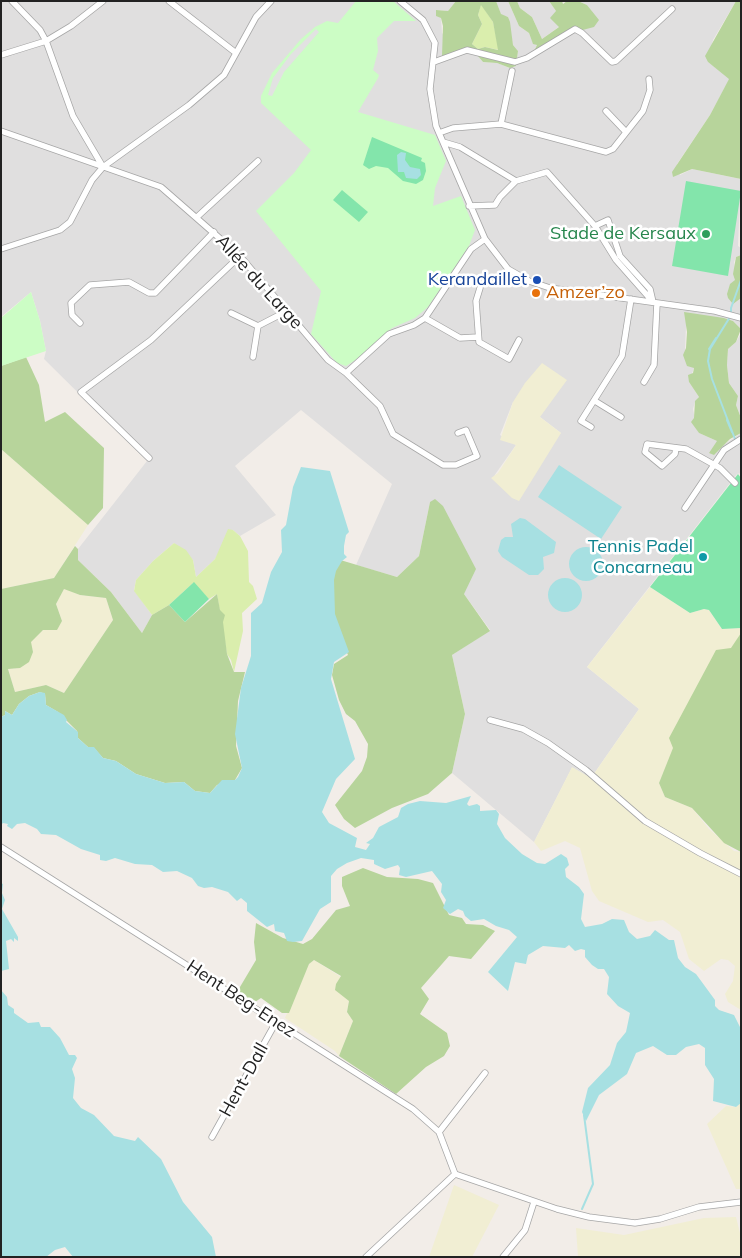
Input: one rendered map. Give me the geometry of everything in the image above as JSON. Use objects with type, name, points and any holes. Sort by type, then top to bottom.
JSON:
[{"type":"street","points":[[12,1],[40,30],[46,41],[73,116],[103,167]]},
{"type":"street","points":[[1,55],[46,41],[70,26],[103,1]]},
{"type":"street","points":[[169,1],[236,53]]},
{"type":"street","points":[[2,247],[60,230],[65,226],[77,212],[92,180],[103,167],[211,88],[224,75],[256,17],[270,1]]},
{"type":"street","points":[[400,1],[428,27],[435,43],[430,89],[432,110],[438,133],[485,239],[508,269],[529,281],[562,290],[715,311],[741,318]]},
{"type":"street","points":[[434,62],[467,50],[515,62],[528,58],[575,29],[582,33],[612,62],[672,9]]},
{"type":"street","points":[[501,124],[512,71]]},
{"type":"street","points":[[438,133],[453,128],[501,124],[602,153],[613,149],[643,111],[650,90],[649,79]]},
{"type":"street","points":[[606,112],[626,132]]},
{"type":"street","name":"Allée du Large","points":[[1,131],[161,187],[240,256],[328,360],[346,373],[380,406],[393,434],[443,465],[456,465],[477,456],[466,430],[458,433]]},
{"type":"street","points":[[443,142],[460,147],[516,181]]},
{"type":"street","points":[[197,217],[258,161]]},
{"type":"street","points":[[469,206],[495,205],[500,197],[516,181],[547,172],[596,226],[616,260],[655,303]]},
{"type":"street","points":[[596,226],[608,220],[620,256],[650,289],[655,303],[654,365],[644,382]]},
{"type":"street","points":[[80,323],[72,315],[71,304],[90,285],[129,282],[149,293],[155,293],[214,232]]},
{"type":"street","points":[[346,373],[389,334],[414,325],[425,318],[471,249],[485,239]]},
{"type":"street","points":[[149,458],[81,392],[151,340],[240,256]]},
{"type":"street","points":[[480,288],[476,301],[479,342],[509,359],[519,340]]},
{"type":"street","points":[[591,427],[582,421],[622,356],[631,299]]},
{"type":"street","points":[[258,326],[286,311]]},
{"type":"street","points":[[231,312],[258,326]]},
{"type":"street","points":[[425,318],[460,338],[478,337]]},
{"type":"street","points":[[253,357],[258,326]]},
{"type":"street","points":[[594,401],[622,417]]},
{"type":"street","points":[[685,508],[728,445],[741,439]]},
{"type":"street","points":[[676,448],[675,454],[662,466],[645,452],[647,444],[686,449],[720,468],[736,483]]},
{"type":"street","points":[[490,720],[523,729],[548,743],[586,770],[645,820],[700,853],[741,874]]},
{"type":"street","name":"Hent Beg-Enez","points":[[1,848],[413,1109],[439,1132],[455,1174]]},
{"type":"street","name":"Hent-Dall","points":[[212,1137],[276,1022]]},
{"type":"street","points":[[439,1132],[485,1073]]},
{"type":"street","points":[[366,1257],[455,1174],[534,1202],[589,1218],[635,1223],[660,1219],[698,1207],[741,1202]]},
{"type":"street","points":[[503,1257],[525,1230],[534,1202]]},
{"type":"shaded area","points":[[1,1],[456,1],[448,11],[437,10],[441,18],[442,33],[458,51],[477,55],[483,62],[497,63],[510,68],[516,66],[518,51],[513,45],[508,17],[501,15],[496,1],[508,1],[519,26],[529,33],[533,43],[537,45],[532,54],[575,32],[592,12],[587,5],[578,1],[736,1],[713,40],[708,62],[730,78],[710,115],[677,164],[680,175],[692,169],[741,179],[738,246],[741,248],[741,255],[736,257],[734,262],[741,298],[741,329],[733,321],[724,318],[686,326],[685,351],[694,368],[689,382],[699,397],[693,409],[697,429],[699,433],[717,441],[722,446],[741,433],[741,473],[737,474],[587,667],[639,709],[591,778],[572,768],[534,842],[452,773],[465,714],[452,655],[490,630],[464,594],[430,502],[419,556],[397,577],[356,565],[392,484],[301,410],[235,466],[276,515],[240,536],[233,530],[215,559],[196,577],[193,560],[174,543],[153,561],[136,580],[134,590],[152,615],[142,633],[111,592],[78,560],[78,549],[147,461],[44,359],[46,351],[40,321],[31,292],[1,317]],"holes":[[[513,402],[540,417],[561,433],[494,476],[516,445],[500,435]]]},
{"type":"shaded area","points":[[517,1],[549,1],[556,11],[560,26],[542,39],[532,17],[520,8]]},
{"type":"shaded area","points":[[316,29],[319,32],[284,72],[272,96],[268,95],[273,78],[291,54]]},
{"type":"shaded area","points":[[741,333],[741,418],[736,405],[738,396],[729,383],[727,365],[728,349],[736,342]]},
{"type":"shaded area","points":[[542,363],[567,380],[540,417],[561,433],[519,501],[512,498],[491,478],[498,473],[516,445],[500,440],[513,402],[525,383]]},
{"type":"shaded area","points":[[1,449],[88,525],[54,578],[1,589]]},
{"type":"shaded area","points":[[650,587],[690,613],[704,609],[709,610],[722,629],[741,628],[741,633],[674,748],[659,783],[665,797],[692,808],[709,829],[734,851],[741,852],[741,1010],[728,1002],[725,994],[733,981],[735,966],[728,960],[721,959],[704,971],[689,959],[680,932],[663,920],[648,922],[599,901],[592,891],[580,848],[565,841],[541,851],[534,842],[572,767],[591,778],[639,709],[587,667]]},
{"type":"shaded area","points":[[64,588],[80,595],[106,598],[113,620],[64,693],[46,685],[15,692],[8,669],[20,668],[33,652],[30,642],[43,630],[62,621],[56,604]]},
{"type":"shaded area","points":[[314,960],[341,977],[349,1001],[347,1012],[353,1021],[339,1056],[335,1051],[285,1018],[309,964]]},
{"type":"shaded area","points":[[741,1103],[741,1189],[736,1189],[707,1124],[726,1106],[736,1107]]},
{"type":"shaded area","points":[[454,1185],[499,1205],[472,1257],[429,1257]]},
{"type":"shaded area","points":[[736,1217],[741,1237],[741,1257],[578,1257],[576,1228],[624,1235],[704,1218]]},
{"type":"green space","points":[[356,1],[393,1],[416,21],[394,21],[377,38],[378,51],[373,70],[379,75],[358,112],[435,135],[446,161],[435,188],[433,206],[461,196],[475,230],[469,246],[428,307],[415,318],[392,328],[357,359],[346,366],[337,363],[311,334],[321,291],[256,211],[294,173],[311,150],[261,103],[261,96],[272,73],[301,39],[315,27],[327,21],[338,23]]},
{"type":"green space","points":[[456,1],[496,1],[501,14],[508,17],[510,22],[513,45],[518,51],[516,66],[510,68],[497,63],[483,62],[477,55],[467,52],[442,56],[443,26],[441,18],[436,16],[436,10],[448,11]],"holes":[[[481,5],[493,22],[498,50],[485,47],[478,49],[472,44],[482,24],[478,15]]]},
{"type":"green space","points":[[508,1],[517,1],[520,8],[532,17],[542,39],[559,27],[550,18],[556,11],[549,1],[562,1],[563,4],[567,1],[578,1],[587,5],[599,20],[594,27],[575,32],[532,55],[537,45],[533,44],[529,33],[519,26]]},
{"type":"green space","points":[[736,1],[741,1],[741,179],[692,169],[673,177],[672,172],[710,115],[729,79],[708,62],[705,56]]},
{"type":"green space","points":[[481,4],[493,22],[499,50],[485,47],[478,49],[472,44],[482,24],[478,15]]},
{"type":"green space","points":[[372,137],[422,158],[421,161],[425,163],[426,171],[423,180],[416,184],[403,181],[388,168],[376,166],[369,169],[363,165]]},
{"type":"green space","name":"Stade de Kersaux","points":[[686,181],[741,191],[728,276],[672,266]]},
{"type":"green space","points":[[342,190],[368,212],[359,222],[333,200]]},
{"type":"green space","points":[[741,255],[741,298],[733,304],[727,294],[730,284],[735,280],[733,274],[736,257]]},
{"type":"green space","points":[[31,292],[40,321],[46,351],[1,366],[1,318]]},
{"type":"green space","points":[[684,312],[724,318],[733,321],[741,329],[736,342],[728,349],[727,365],[729,383],[738,396],[736,405],[741,418],[741,433],[730,439],[714,455],[709,453],[717,441],[699,433],[691,422],[694,418],[695,401],[699,397],[689,382],[688,375],[693,373],[694,368],[687,366],[683,355],[686,348],[687,332]]},
{"type":"green space","points":[[26,357],[39,385],[45,422],[65,412],[104,448],[103,508],[88,525],[1,449],[1,366]]},
{"type":"green space","points":[[738,474],[741,478],[741,628],[722,629],[709,610],[704,609],[690,613],[650,587]]},
{"type":"green space","points":[[435,499],[443,506],[476,569],[464,594],[490,631],[452,655],[465,714],[452,773],[428,794],[392,808],[355,828],[344,819],[335,805],[362,771],[367,757],[368,744],[355,721],[346,714],[339,700],[332,675],[334,664],[348,655],[326,607],[337,559],[397,577],[419,556],[430,502]]},
{"type":"green space","points":[[228,529],[233,530],[240,536],[248,551],[249,582],[253,586],[257,599],[242,613],[243,631],[234,672],[231,660],[227,654],[217,594],[209,599],[193,583],[169,605],[152,615],[134,591],[136,580],[153,561],[174,543],[186,550],[193,560],[196,577],[215,559]]},
{"type":"green space","points":[[75,546],[78,549],[78,560],[111,592],[142,633],[152,615],[169,605],[185,622],[217,594],[220,610],[225,615],[223,622],[227,654],[234,672],[245,672],[238,701],[236,746],[242,768],[235,780],[217,785],[210,793],[195,791],[184,782],[165,783],[136,774],[116,761],[103,758],[93,747],[88,747],[78,738],[77,731],[58,712],[46,705],[45,694],[40,692],[29,696],[19,704],[12,715],[5,711],[5,715],[1,717],[1,589],[54,578]],"holes":[[[64,589],[80,595],[106,598],[113,620],[64,693],[46,685],[15,692],[8,669],[20,668],[29,662],[33,652],[31,642],[43,630],[57,630],[62,621],[56,604]]]},
{"type":"green space","points":[[194,582],[209,599],[185,622],[169,605]]},
{"type":"green space","points":[[741,633],[741,852],[724,843],[692,808],[665,797],[659,783],[673,748],[669,738],[716,650],[731,648]]},
{"type":"green space","points":[[363,868],[387,877],[418,879],[433,883],[449,915],[462,918],[466,924],[483,925],[495,931],[471,959],[449,956],[421,988],[429,999],[420,1014],[447,1033],[450,1046],[444,1056],[426,1067],[396,1094],[339,1056],[353,1021],[347,1012],[349,1001],[335,990],[341,976],[314,960],[309,964],[289,1013],[282,1013],[261,998],[255,1002],[237,992],[256,960],[254,942],[256,923],[283,938],[303,944],[312,939],[336,910],[350,906],[342,886],[342,877]]},
{"type":"water","points":[[401,152],[406,153],[405,160],[410,167],[420,169],[421,175],[417,179],[406,178],[404,172],[398,172],[397,155]]},
{"type":"water","points":[[559,465],[622,507],[601,539],[538,497]]},
{"type":"water","points":[[301,467],[330,471],[349,532],[346,535],[344,546],[344,554],[347,557],[336,571],[334,580],[335,614],[349,652],[334,662],[331,679],[355,759],[336,779],[322,812],[329,823],[357,838],[355,847],[366,850],[370,844],[366,843],[373,838],[379,827],[398,817],[401,808],[408,804],[420,801],[446,803],[471,796],[467,804],[469,806],[477,804],[480,806],[480,811],[496,810],[499,814],[497,824],[505,838],[522,854],[537,863],[545,864],[561,854],[567,858],[569,865],[565,869],[566,877],[579,887],[584,894],[581,919],[585,927],[602,924],[612,919],[624,920],[629,932],[637,939],[650,936],[655,930],[669,940],[674,940],[678,958],[685,967],[696,974],[715,1000],[715,1006],[719,1010],[734,1015],[741,1029],[741,1103],[736,1107],[713,1101],[714,1079],[705,1065],[705,1048],[699,1044],[686,1047],[676,1055],[667,1055],[653,1046],[636,1053],[627,1074],[599,1095],[586,1121],[582,1112],[588,1088],[610,1065],[617,1043],[626,1032],[630,1013],[618,1006],[607,994],[609,977],[604,969],[598,969],[592,965],[585,957],[585,950],[575,951],[569,945],[565,948],[543,946],[528,955],[526,964],[515,962],[508,991],[488,972],[517,937],[509,930],[496,926],[484,919],[471,921],[465,916],[463,911],[458,909],[450,914],[443,908],[446,900],[441,892],[442,884],[432,871],[406,877],[399,875],[400,868],[398,865],[385,869],[374,864],[374,860],[361,858],[347,863],[337,869],[331,876],[331,902],[320,909],[302,941],[293,942],[287,941],[284,933],[275,931],[274,924],[267,927],[247,911],[247,903],[241,898],[237,901],[228,892],[212,887],[204,888],[198,886],[192,878],[177,871],[163,872],[152,865],[135,864],[115,858],[106,861],[100,860],[100,855],[81,849],[56,835],[41,834],[37,829],[25,823],[17,824],[12,829],[7,826],[8,824],[3,823],[1,825],[1,717],[5,715],[5,711],[12,715],[19,704],[29,696],[40,692],[45,693],[46,705],[64,715],[67,720],[66,722],[78,732],[78,738],[88,747],[94,747],[103,758],[116,761],[136,774],[165,783],[184,782],[195,791],[210,793],[222,780],[235,780],[238,777],[242,768],[235,734],[241,688],[251,656],[251,613],[262,603],[271,572],[282,552],[281,530],[286,525],[293,487]]},
{"type":"water","points":[[520,518],[525,519],[556,542],[554,553],[543,557],[544,569],[538,575],[529,575],[502,557],[498,551],[501,540],[505,537],[513,537],[511,524]]},
{"type":"water","points":[[586,547],[593,548],[598,552],[602,557],[602,571],[598,576],[593,580],[586,581],[579,580],[574,576],[570,571],[569,564],[570,557],[574,552],[579,548]]},
{"type":"water","points":[[565,578],[572,579],[577,583],[581,588],[581,602],[577,607],[572,611],[565,612],[558,611],[553,607],[549,602],[548,595],[549,588],[553,583],[558,579]]},
{"type":"water","points":[[1,883],[3,884],[2,893],[5,900],[2,909],[18,937],[18,941],[14,938],[14,942],[11,939],[6,941],[9,969],[1,971]]},
{"type":"water","points":[[1,990],[7,997],[8,1005],[14,1009],[14,1013],[28,1023],[39,1022],[41,1027],[50,1027],[60,1038],[69,1055],[75,1055],[77,1058],[72,1069],[75,1078],[73,1098],[81,1108],[94,1115],[114,1136],[135,1141],[138,1137],[161,1159],[183,1202],[212,1237],[216,1257],[73,1257],[65,1247],[55,1250],[46,1257],[1,1257]]},
{"type":"waterway","points":[[731,313],[741,280]]},
{"type":"waterway","points":[[730,317],[710,349],[708,361],[712,379],[735,439],[741,444]]},
{"type":"waterway","points":[[709,349],[716,338]]},
{"type":"waterway","points":[[727,420],[732,432]]},
{"type":"waterway","points":[[582,1209],[593,1184],[584,1115]]},
{"type":"place","name":"Stade de Kersaux","points":[[706,234]]},
{"type":"place","name":"Kerandaillet","points":[[537,280]]},
{"type":"place","name":"Amzer’zo","points":[[536,293]]},
{"type":"place","name":"Tennis Padel Concarneau","points":[[703,557]]}]
